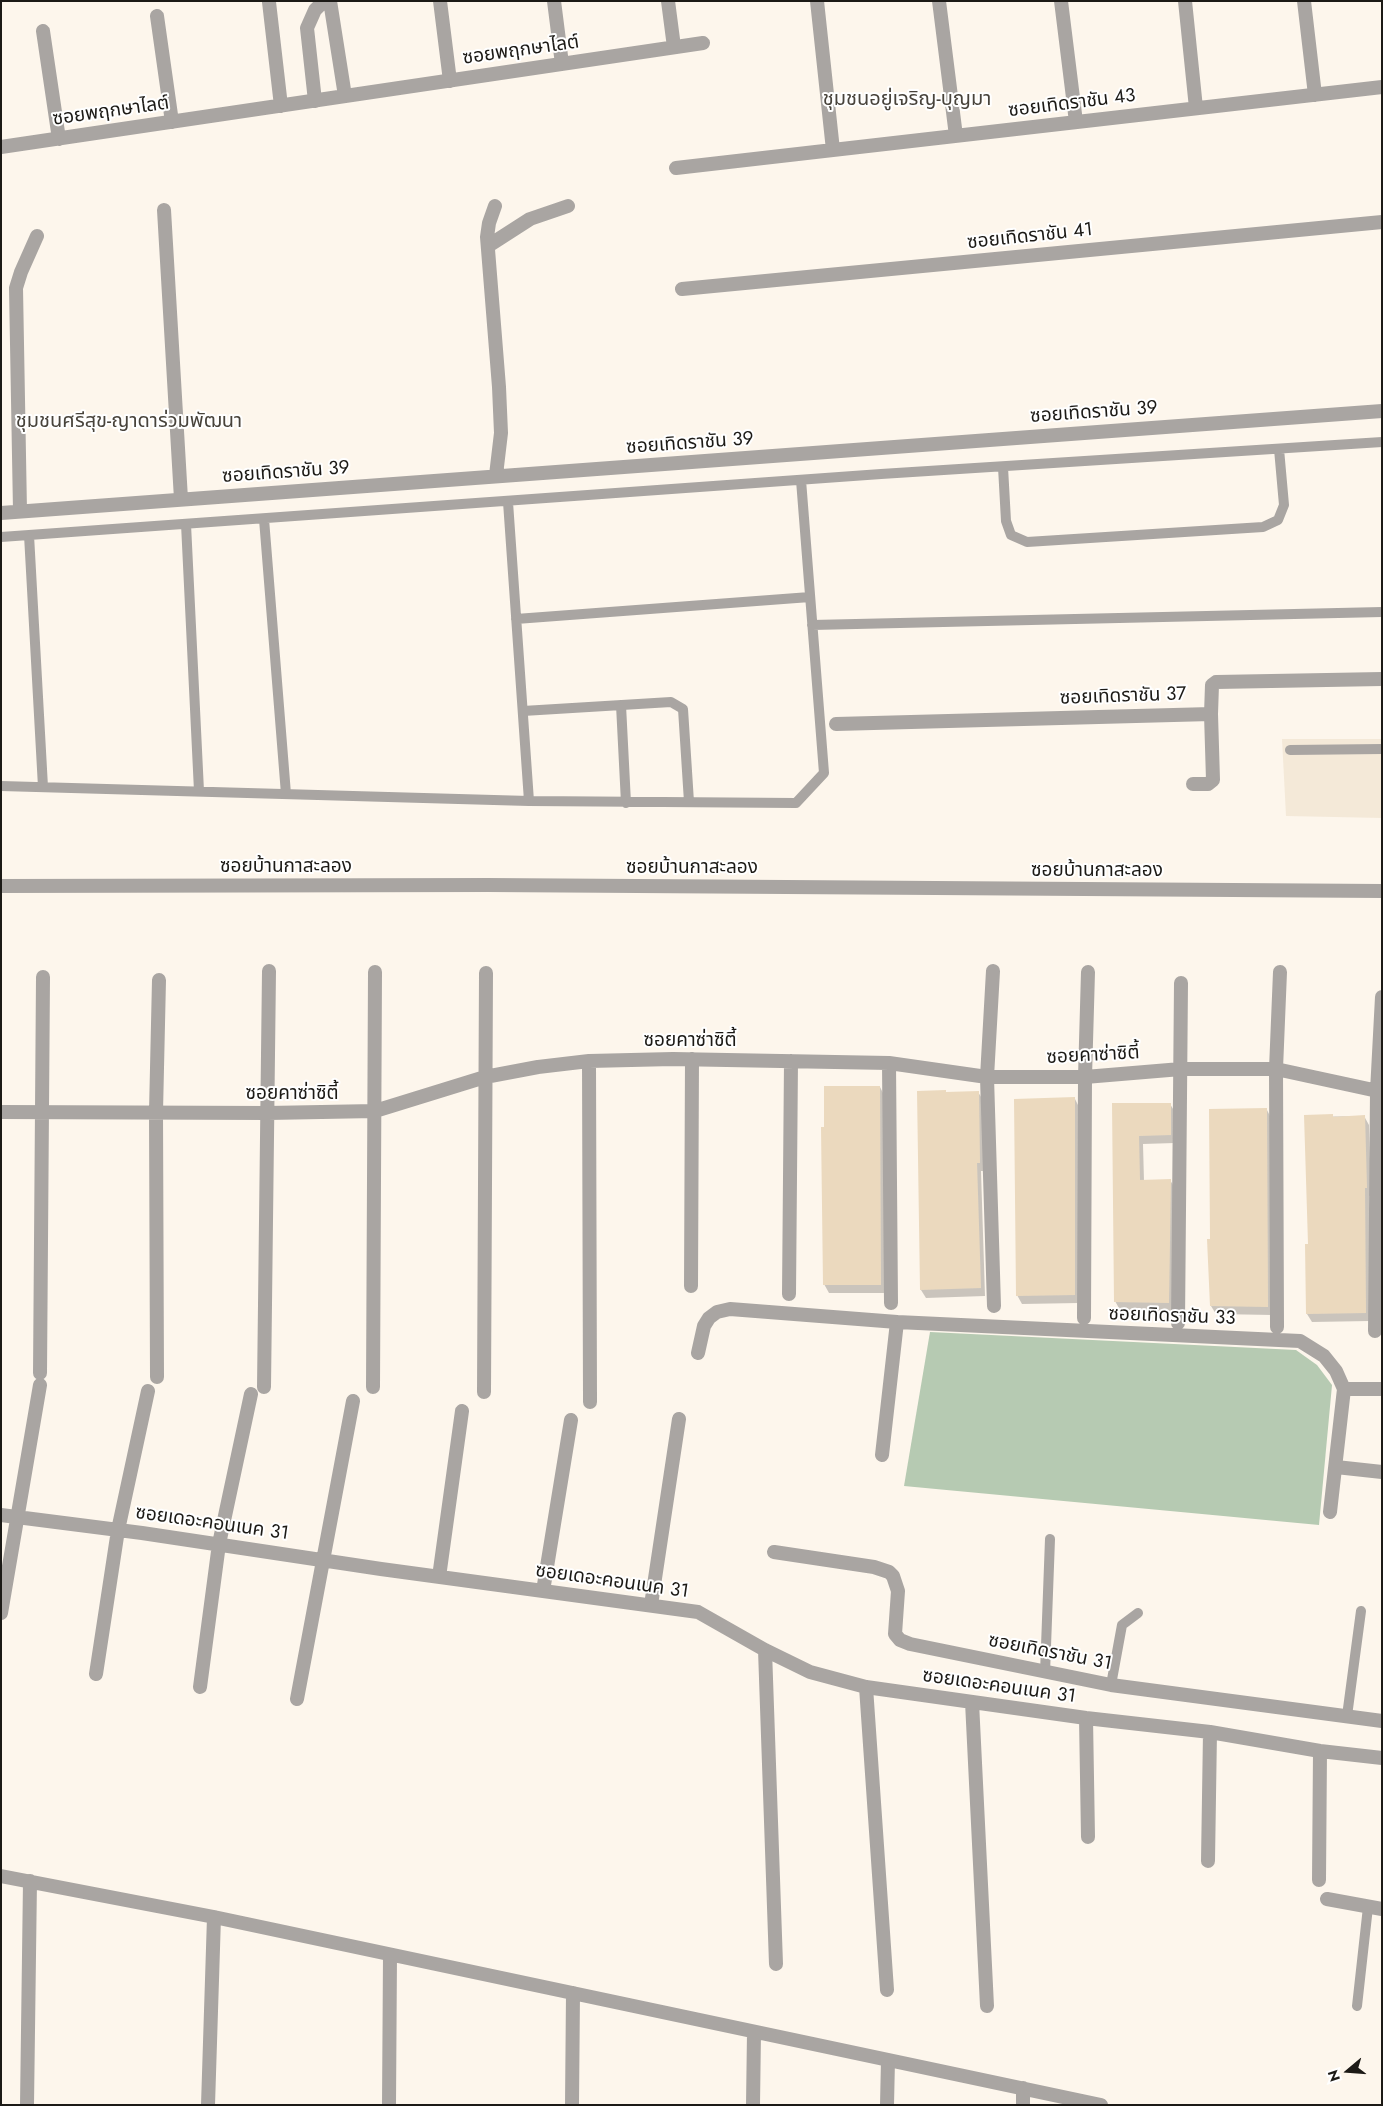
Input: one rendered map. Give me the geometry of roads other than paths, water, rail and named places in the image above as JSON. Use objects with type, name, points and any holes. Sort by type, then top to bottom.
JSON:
[{"type":"street","points":[[315,101],[307,28],[315,10],[324,1]]},
{"type":"street","points":[[330,1],[345,96]]},
{"type":"street","points":[[440,1],[450,80]]},
{"type":"street","points":[[554,1],[562,64]]},
{"type":"street","points":[[668,1],[674,47]]},
{"type":"street","points":[[817,1],[833,150]]},
{"type":"street","points":[[939,1],[956,136]]},
{"type":"street","points":[[1061,1],[1076,122]]},
{"type":"street","points":[[1185,1],[1196,108]]},
{"type":"street","points":[[1304,1],[1315,95]]},
{"type":"street","points":[[269,2],[282,106]]},
{"type":"street","points":[[157,16],[172,122]]},
{"type":"street","points":[[43,31],[59,139]]},
{"type":"street","name":"ซอยพฤกษาไลต์","points":[[1,147],[703,43]]},
{"type":"street","name":"ซอยเทิดราชัน 43","points":[[676,168],[1382,87]]},
{"type":"street","points":[[495,206],[489,224],[488,246],[501,433],[496,475]]},
{"type":"street","points":[[488,246],[530,219],[568,206]]},
{"type":"street","points":[[164,210],[181,499]]},
{"type":"street","name":"ซอยเทิดราชัน 41","points":[[682,289],[1382,222]]},
{"type":"street","points":[[20,511],[16,288],[37,236]]},
{"type":"street","name":"ซอยเทิดราชัน 39","points":[[1,513],[1382,411]]},
{"type":"street","name":"ซอยเทิดราชัน 37","points":[[836,724],[1211,714],[1212,684],[1216,682],[1382,679]]},
{"type":"street","points":[[1193,784],[1208,784],[1213,780],[1211,714]]},
{"type":"street","name":"ซอยบ้านกาสะลอง","points":[[1,886],[488,885],[1382,891]]},
{"type":"street","points":[[264,1386],[269,971]]},
{"type":"street","points":[[993,971],[987,1077],[994,1306]]},
{"type":"street","points":[[373,1387],[375,972]]},
{"type":"street","points":[[1084,1318],[1085,1077],[1088,972]]},
{"type":"street","points":[[1277,1327],[1276,1069],[1280,972]]},
{"type":"street","points":[[484,1392],[486,973]]},
{"type":"street","points":[[1,1613],[19,1518],[40,1379],[43,977]]},
{"type":"street","points":[[157,1377],[156,1112],[159,980]]},
{"type":"street","points":[[1178,1323],[1181,984]]},
{"type":"street","points":[[1375,1331],[1382,997]]},
{"type":"street","points":[[691,1286],[692,1059]]},
{"type":"street","name":"ซอยคาซ่าซิตี้","points":[[1,1112],[268,1113],[375,1111],[485,1077],[589,1060],[692,1059],[890,1063],[987,1077],[1085,1077],[1181,1069],[1276,1069],[1380,1091]]},
{"type":"street","points":[[589,1060],[590,1402]]},
{"type":"street","points":[[789,1294],[791,1061]]},
{"type":"street","points":[[890,1063],[891,1303]]},
{"type":"street","name":"ซอยเทิดราชัน 33","points":[[698,1353],[704,1326],[709,1318],[718,1312],[730,1309],[897,1322],[1300,1341],[1324,1356],[1336,1371],[1344,1389]]},
{"type":"street","points":[[882,1455],[897,1322]]},
{"type":"street","points":[[1330,1512],[1344,1389],[1382,1389]]},
{"type":"street","points":[[96,1674],[118,1530],[148,1391]]},
{"type":"street","points":[[200,1687],[219,1544],[251,1394]]},
{"type":"street","points":[[297,1699],[353,1401]]},
{"type":"street","points":[[439,1577],[462,1411]]},
{"type":"street","points":[[651,1606],[679,1419]]},
{"type":"street","points":[[543,1591],[570,1420]]},
{"type":"street","points":[[1336,1467],[1382,1472]]},
{"type":"street","name":"ซอยเดอะคอนเนค 31","points":[[1,1515],[698,1612],[765,1650],[810,1672],[866,1687],[1086,1718],[1210,1732],[1320,1751],[1382,1758]]},
{"type":"street","name":"ซอยเทิดราชัน 31","points":[[774,1552],[874,1567],[888,1572],[893,1576],[898,1590],[895,1634],[900,1640],[910,1644],[1111,1685],[1382,1721]]},
{"type":"street","points":[[765,1650],[776,1964]]},
{"type":"street","points":[[866,1687],[887,1990]]},
{"type":"street","points":[[972,1702],[987,2006]]},
{"type":"street","points":[[1086,1718],[1088,1837]]},
{"type":"street","points":[[1208,1861],[1210,1732]]},
{"type":"street","points":[[1319,1880],[1320,1751]]},
{"type":"street","points":[[1,1876],[214,1918],[1101,2105]]},
{"type":"street","points":[[27,2105],[30,1881]]},
{"type":"street","points":[[1327,1899],[1382,1909]]},
{"type":"street","points":[[208,2105],[214,1918]]},
{"type":"street","points":[[389,2105],[390,1955]]},
{"type":"street","points":[[572,2105],[573,1993]]},
{"type":"street","points":[[753,2105],[754,2032]]},
{"type":"street","points":[[887,2105],[888,2060]]},
{"type":"street","points":[[1023,2088],[1023,2105]]},
{"type":"lane","points":[[1,537],[801,480],[1382,442]]},
{"type":"lane","points":[[1003,467],[1006,521],[1011,535],[1027,542],[1037,542],[1263,527],[1278,520],[1284,505],[1279,449]]},
{"type":"lane","points":[[1,786],[529,801],[796,803],[824,773],[801,480]]},
{"type":"lane","points":[[508,502],[529,801]]},
{"type":"lane","points":[[264,519],[286,794]]},
{"type":"lane","points":[[186,524],[199,791]]},
{"type":"lane","points":[[29,535],[43,787]]},
{"type":"lane","points":[[516,618],[810,597]]},
{"type":"lane","points":[[812,625],[1382,612]]},
{"type":"lane","points":[[523,711],[671,702],[683,709],[689,802]]},
{"type":"lane","points":[[620,705],[626,803]]},
{"type":"lane","points":[[1290,750],[1382,749]]},
{"type":"lane","points":[[1045,1673],[1050,1539]]},
{"type":"lane","points":[[1347,1716],[1361,1611]]},
{"type":"lane","points":[[1111,1685],[1122,1624],[1138,1613]]},
{"type":"lane","points":[[1357,2006],[1368,1907]]},
{"type":"district","name":"ชุมชนอยู่เจริญ-บุญมา","points":[[907,100]]},
{"type":"district","name":"ชุมชนศรีสุข-ญาดาร่วมพัฒนา","points":[[129,422]]}]
